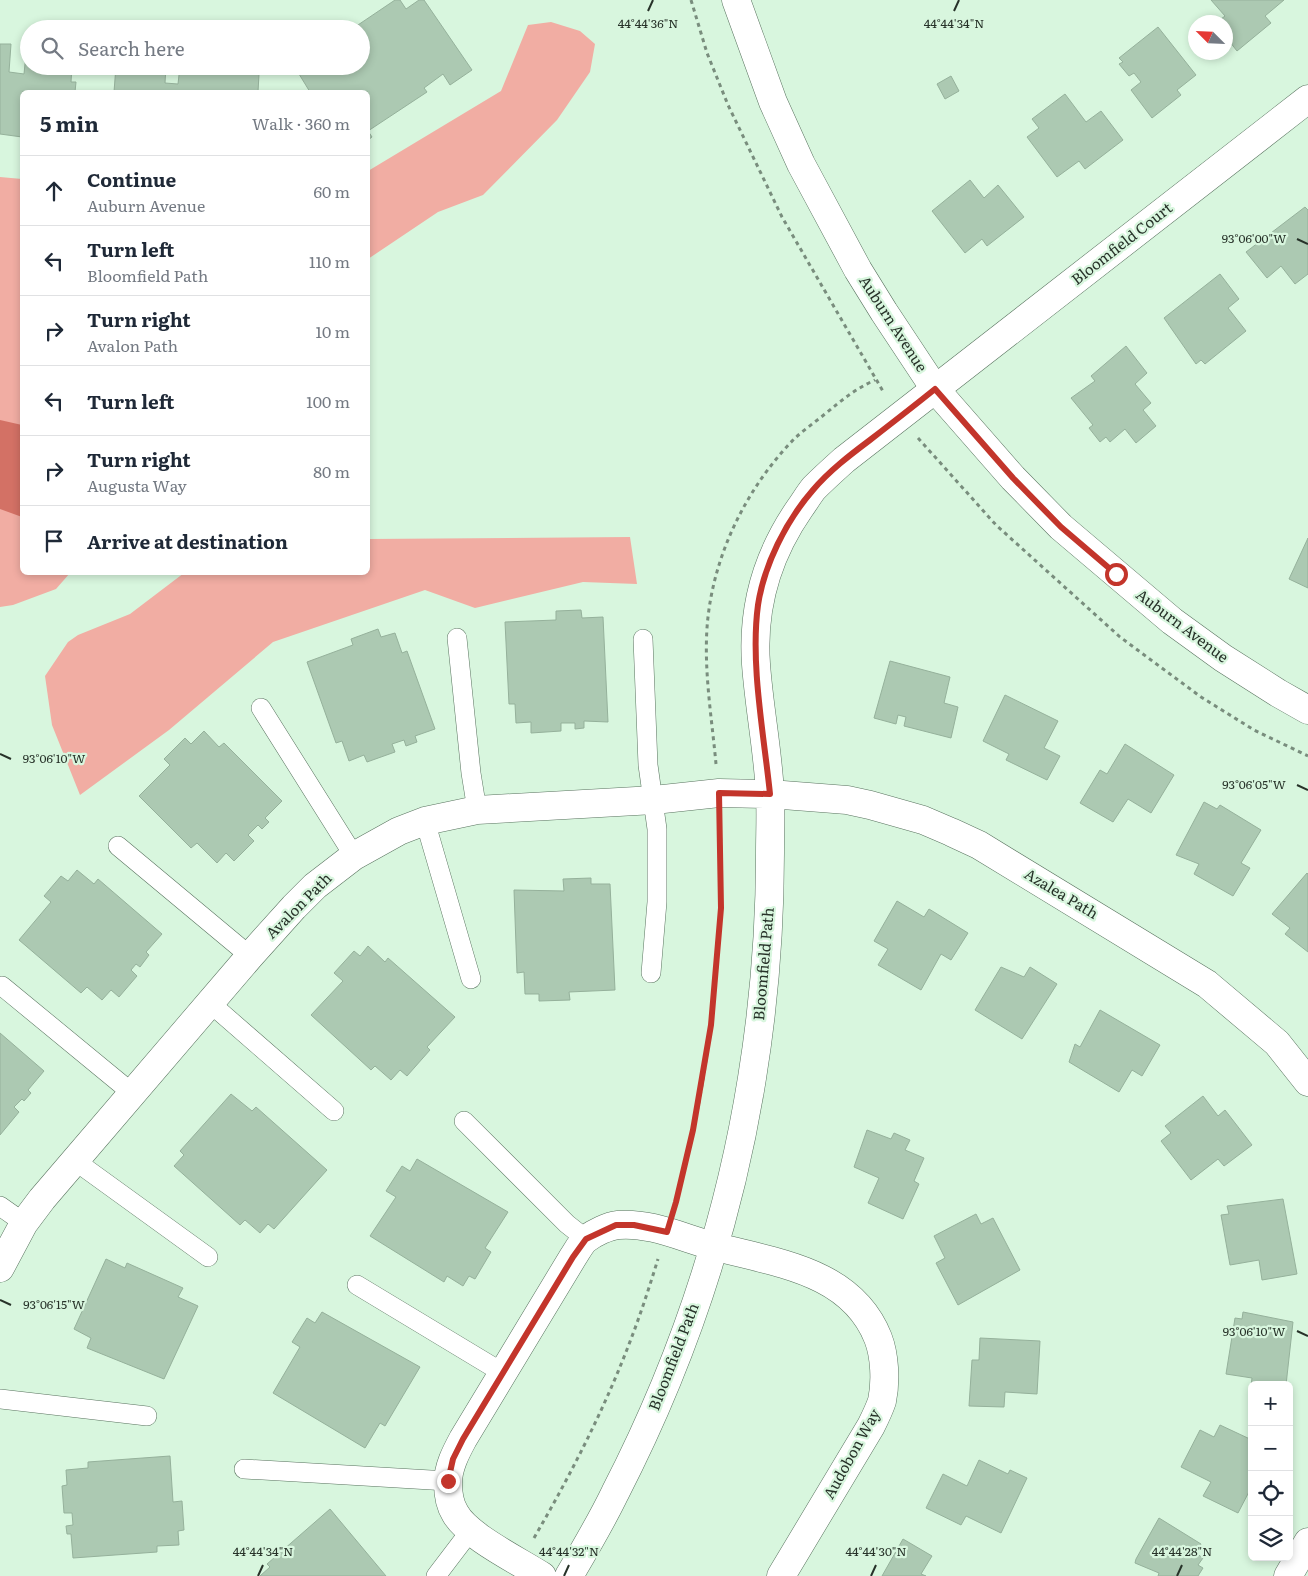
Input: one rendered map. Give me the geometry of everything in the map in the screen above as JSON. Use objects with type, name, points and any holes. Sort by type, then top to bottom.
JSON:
[{"type":"street","name":"Auburn Avenue","points":[[736,0],[773,102],[801,164],[858,270],[935,389],[1013,478],[1061,527],[1172,621],[1223,658],[1308,710]]},
{"type":"street","name":"Bloomfield Court","points":[[935,389],[992,347],[1308,99]]},
{"type":"street","name":"Bloomfield Path","points":[[569,1576],[615,1494],[666,1383],[714,1247],[742,1134],[759,1027],[770,902],[770,794],[756,664],[758,604],[765,575],[778,544],[813,490],[844,460],[935,389]]},
{"type":"street","name":"Avalon Path","points":[[0,1268],[24,1223],[74,1160],[294,907],[316,886],[354,856],[399,831],[425,822],[477,810],[654,800],[719,793],[770,794]]},
{"type":"street","name":"Azalea Path","points":[[770,794],[847,800],[870,805],[923,820],[979,845],[1208,984],[1277,1043],[1308,1082]]},
{"type":"street","name":"Audobon Way","points":[[586,1239],[616,1225],[634,1225],[667,1232],[714,1247],[761,1257],[806,1272],[832,1284],[856,1302],[873,1326],[882,1349],[884,1376],[882,1401],[871,1426],[781,1576]]},
{"type":"street","points":[[531,1569],[471,1530],[454,1513],[449,1496],[448,1481],[453,1459],[463,1439],[573,1257],[586,1239]]},
{"type":"street","points":[[1288,1576],[1306,1549]]},
{"type":"lane","points":[[457,638],[471,774],[477,810]]},
{"type":"lane","points":[[642,639],[648,765],[658,829],[657,902],[651,973]]},
{"type":"lane","points":[[260,708],[354,856]]},
{"type":"lane","points":[[425,822],[471,979]]},
{"type":"lane","points":[[118,846],[250,956]]},
{"type":"lane","points":[[2,986],[132,1093]]},
{"type":"lane","points":[[210,1003],[334,1111]]},
{"type":"lane","points":[[464,1121],[567,1224],[586,1239]]},
{"type":"lane","points":[[74,1160],[208,1257]]},
{"type":"lane","points":[[0,1206],[24,1223]]},
{"type":"lane","points":[[357,1285],[503,1373]]},
{"type":"lane","points":[[0,1399],[147,1416]]},
{"type":"lane","points":[[244,1470],[448,1481]]},
{"type":"lane","points":[[436,1576],[471,1530]]},
{"type":"path","points":[[531,1569],[559,1495],[590,1433],[631,1339],[676,1202],[693,1130],[711,1025],[721,908],[719,793],[708,667],[707,629],[710,598],[732,531],[762,477],[796,437],[857,388],[875,380]]},
{"type":"shaded area","points":[[551,22],[580,31],[595,44],[590,72],[557,120],[483,195],[438,212],[370,258],[370,170],[501,91],[528,25]]},
{"type":"shaded area","points":[[0,177],[20,179],[20,575],[68,575],[56,589],[13,605],[0,607]]},
{"type":"shaded area","points":[[0,420],[20,425],[20,516],[0,509]]},
{"type":"shaded area","points":[[630,537],[637,584],[583,582],[475,608],[425,590],[273,642],[169,730],[80,795],[52,725],[45,676],[68,642],[78,635],[130,614],[181,575],[370,575],[370,539]]},
{"type":"building","points":[[395,0],[400,0],[406,9],[419,0],[424,0],[472,70],[450,85],[443,74],[424,88],[427,92],[370,130],[370,90],[309,90],[300,75],[370,75],[370,20],[365,20]]},
{"type":"building","points":[[1211,0],[1284,0],[1265,16],[1271,23],[1237,51],[1233,46],[1233,15],[1224,15]]},
{"type":"building","points":[[1158,27],[1196,75],[1177,90],[1181,95],[1152,118],[1131,90],[1141,82],[1134,73],[1129,76],[1119,64],[1123,62],[1119,58]]},
{"type":"building","points":[[0,44],[11,44],[9,72],[20,75],[71,75],[71,82],[76,82],[75,90],[20,90],[20,137],[0,134]]},
{"type":"building","points":[[115,75],[165,75],[165,83],[178,84],[179,75],[259,75],[258,90],[114,90]]},
{"type":"building","points":[[951,76],[959,91],[945,99],[937,84]]},
{"type":"building","points":[[1065,94],[1086,122],[1101,111],[1123,140],[1085,169],[1079,161],[1057,177],[1027,137],[1039,128],[1032,119]]},
{"type":"building","points":[[970,180],[984,198],[998,185],[1024,217],[987,246],[982,239],[965,253],[932,211]]},
{"type":"building","points":[[1305,207],[1308,210],[1308,274],[1295,284],[1281,266],[1267,278],[1246,252]]},
{"type":"building","points":[[1220,274],[1239,299],[1228,308],[1246,331],[1205,364],[1201,360],[1196,364],[1164,318]]},
{"type":"building","points":[[1126,346],[1147,373],[1135,384],[1151,403],[1143,410],[1156,426],[1136,443],[1125,429],[1110,442],[1106,437],[1100,442],[1089,428],[1093,425],[1071,398],[1095,381],[1091,376]]},
{"type":"building","points":[[1308,538],[1308,588],[1289,579]]},
{"type":"building","points":[[581,610],[582,618],[603,617],[608,722],[584,721],[584,728],[575,729],[575,723],[561,723],[561,731],[531,733],[531,722],[516,723],[515,704],[509,704],[505,622],[556,620],[556,611]]},
{"type":"building","points":[[378,629],[381,637],[395,633],[402,653],[407,651],[435,729],[415,736],[417,742],[406,746],[404,740],[392,744],[395,752],[367,762],[364,755],[349,761],[342,741],[336,743],[307,662],[353,645],[351,639]]},
{"type":"building","points":[[890,661],[950,677],[944,703],[958,707],[951,738],[904,726],[906,717],[898,715],[896,724],[874,718]]},
{"type":"building","points":[[1005,695],[1058,721],[1044,748],[1060,756],[1047,780],[1006,760],[1009,754],[983,741]]},
{"type":"building","points":[[204,731],[219,747],[224,743],[282,801],[265,818],[269,822],[262,829],[258,825],[248,835],[254,841],[234,861],[226,853],[217,863],[197,843],[191,848],[139,796],[170,765],[164,759],[185,738],[191,744]]},
{"type":"building","points":[[1125,744],[1174,775],[1151,813],[1128,799],[1113,822],[1080,803],[1100,770],[1107,774]]},
{"type":"building","points":[[1204,802],[1217,809],[1220,805],[1261,830],[1241,863],[1250,868],[1233,896],[1194,874],[1199,864],[1176,855]]},
{"type":"building","points":[[77,870],[94,884],[98,879],[162,934],[146,952],[149,955],[140,967],[136,964],[131,970],[137,976],[119,997],[111,990],[102,1000],[87,987],[81,993],[19,940],[51,902],[44,896],[61,876],[68,881]]},
{"type":"building","points":[[1307,873],[1308,952],[1285,934],[1290,928],[1272,914]]},
{"type":"building","points":[[591,878],[591,884],[610,884],[615,990],[569,992],[570,1000],[539,1001],[539,994],[525,994],[524,972],[517,973],[514,890],[564,891],[563,879]]},
{"type":"building","points":[[897,901],[924,917],[929,909],[968,933],[951,960],[941,954],[921,990],[878,965],[888,949],[874,941]]},
{"type":"building","points":[[368,946],[385,962],[388,958],[455,1017],[427,1047],[430,1050],[407,1076],[400,1070],[391,1080],[375,1066],[371,1070],[311,1015],[343,981],[334,973],[354,951],[360,956]]},
{"type":"building","points":[[1001,967],[1024,977],[1030,967],[1057,984],[1022,1039],[975,1010]]},
{"type":"building","points":[[1100,1010],[1160,1045],[1142,1076],[1132,1070],[1119,1092],[1069,1062],[1075,1044],[1080,1047]]},
{"type":"building","points":[[0,1033],[44,1071],[28,1090],[31,1093],[24,1101],[22,1099],[14,1107],[19,1112],[0,1135]]},
{"type":"building","points":[[231,1094],[252,1111],[256,1107],[327,1170],[274,1229],[268,1224],[260,1233],[245,1220],[240,1225],[174,1166],[184,1155],[180,1151]]},
{"type":"building","points":[[1203,1096],[1218,1116],[1225,1110],[1252,1145],[1224,1166],[1218,1159],[1191,1180],[1161,1141],[1171,1133],[1165,1126]]},
{"type":"building","points":[[867,1130],[891,1139],[894,1133],[910,1140],[905,1150],[924,1158],[914,1181],[919,1184],[903,1219],[868,1203],[879,1178],[854,1167]]},
{"type":"building","points":[[417,1159],[508,1212],[485,1248],[491,1252],[475,1279],[469,1276],[463,1286],[447,1276],[444,1282],[370,1236],[396,1197],[386,1191],[402,1166],[410,1171]]},
{"type":"building","points":[[1283,1199],[1297,1274],[1262,1280],[1259,1260],[1230,1265],[1221,1215],[1229,1214],[1227,1206]]},
{"type":"building","points":[[976,1214],[981,1224],[993,1218],[1020,1270],[958,1305],[936,1263],[945,1258],[934,1236]]},
{"type":"building","points":[[106,1259],[125,1268],[127,1263],[183,1288],[178,1297],[198,1306],[164,1379],[87,1348],[91,1338],[74,1329]]},
{"type":"building","points":[[322,1312],[420,1367],[385,1426],[380,1423],[365,1448],[273,1393],[300,1347],[292,1342],[307,1318],[315,1323]]},
{"type":"building","points":[[1243,1312],[1293,1322],[1286,1381],[1252,1381],[1252,1378],[1226,1374],[1235,1318],[1242,1319]]},
{"type":"building","points":[[980,1338],[1040,1341],[1037,1394],[1005,1392],[1004,1407],[969,1406],[972,1360],[979,1360]]},
{"type":"building","points":[[1220,1425],[1248,1438],[1248,1494],[1238,1513],[1203,1496],[1211,1482],[1181,1467],[1200,1430],[1214,1437]]},
{"type":"building","points":[[170,1456],[173,1502],[182,1501],[184,1530],[178,1531],[179,1545],[157,1546],[157,1552],[73,1558],[71,1534],[67,1534],[66,1526],[73,1525],[72,1513],[64,1513],[62,1486],[67,1485],[66,1470],[88,1468],[88,1462]]},
{"type":"building","points":[[979,1460],[1008,1474],[1010,1470],[1027,1478],[1001,1533],[966,1516],[961,1525],[926,1508],[943,1474],[967,1486]]},
{"type":"building","points":[[330,1509],[386,1576],[260,1576],[270,1567],[267,1564]]},
{"type":"building","points":[[1159,1518],[1201,1544],[1196,1553],[1203,1558],[1198,1565],[1203,1568],[1198,1576],[1158,1576],[1159,1573],[1135,1563]]},
{"type":"building","points":[[903,1539],[932,1556],[921,1574],[926,1576],[882,1576]]},
{"type":"route","points":[[448,1481],[453,1459],[463,1439],[573,1257],[586,1239],[616,1225],[634,1225],[667,1232],[693,1130],[711,1025],[721,908],[722,858],[719,793],[770,794],[756,664],[758,604],[765,575],[778,544],[813,490],[844,460],[935,389],[1013,478],[1061,527],[1116,574]]}]
